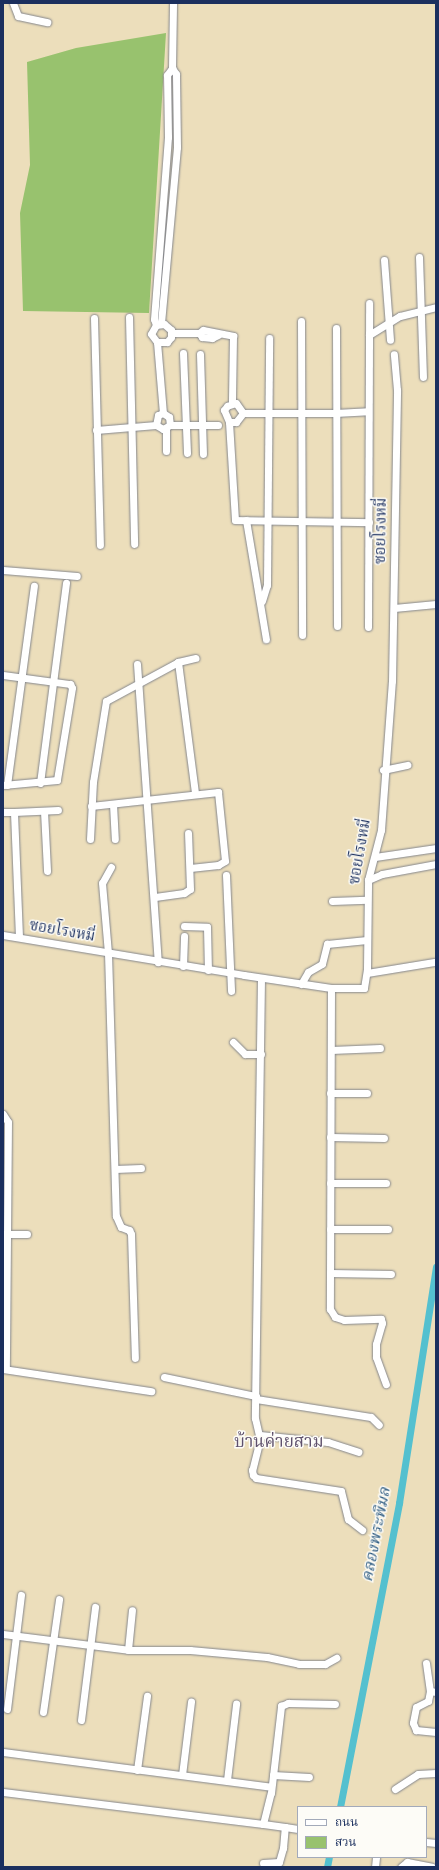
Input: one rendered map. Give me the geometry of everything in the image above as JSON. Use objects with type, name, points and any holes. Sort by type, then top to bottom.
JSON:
[{"type":"street","points":[[13,3],[18,16],[47,22]]},
{"type":"street","points":[[163,413],[157,342],[152,334],[158,324],[169,233],[177,132],[176,74],[172,68],[173,3]]},
{"type":"street","points":[[171,334],[169,328],[158,324],[154,319],[168,132],[167,74],[172,68]]},
{"type":"street","points":[[168,132],[177,132]]},
{"type":"street","points":[[161,232],[169,233]]},
{"type":"street","points":[[419,256],[423,377]]},
{"type":"street","points":[[384,260],[390,322],[390,340]]},
{"type":"street","points":[[368,627],[369,303]]},
{"type":"street","points":[[369,335],[390,322],[420,310],[436,307]]},
{"type":"street","points":[[129,317],[130,427],[134,544]]},
{"type":"street","points":[[94,318],[100,545]]},
{"type":"street","points":[[301,321],[302,635]]},
{"type":"street","points":[[336,328],[335,414],[337,626]]},
{"type":"street","points":[[171,334],[199,333],[203,330],[214,331],[218,335],[233,336],[232,403],[224,410],[230,422],[235,520],[369,522]]},
{"type":"street","points":[[157,342],[166,342],[171,334]]},
{"type":"street","points":[[262,601],[267,585],[269,338]]},
{"type":"street","points":[[183,353],[187,453]]},
{"type":"street","points":[[200,354],[203,454]]},
{"type":"street","name":"ซอยโรงหมี่","points":[[3,935],[208,970],[232,982],[261,979],[331,989],[361,990],[366,984],[368,880],[381,830],[384,770],[392,681],[397,390],[394,354]]},
{"type":"street","points":[[232,403],[241,407],[243,413]]},
{"type":"street","points":[[243,413],[335,414],[368,411]]},
{"type":"street","points":[[156,425],[156,417],[163,413]]},
{"type":"street","points":[[163,413],[169,417],[166,451]]},
{"type":"street","points":[[230,422],[236,422],[243,413]]},
{"type":"street","points":[[96,430],[156,425],[218,425]]},
{"type":"street","points":[[246,520],[262,601],[266,639]]},
{"type":"street","points":[[3,570],[77,576]]},
{"type":"street","points":[[40,783],[66,583]]},
{"type":"street","points":[[3,675],[22,678],[54,681],[70,684],[72,688],[58,778],[54,782],[5,785],[22,678],[34,586]]},
{"type":"street","points":[[394,608],[436,604]]},
{"type":"street","points":[[90,839],[91,806],[104,705],[108,698],[178,662],[196,658]]},
{"type":"street","points":[[178,662],[195,793]]},
{"type":"street","points":[[137,664],[155,897],[158,962]]},
{"type":"street","points":[[384,770],[407,766]]},
{"type":"street","points":[[91,806],[215,791],[221,796],[225,860],[218,865],[190,868]]},
{"type":"street","points":[[112,804],[115,839]]},
{"type":"street","points":[[3,812],[58,810]]},
{"type":"street","points":[[44,811],[47,871]]},
{"type":"street","points":[[14,812],[19,937]]},
{"type":"street","points":[[155,897],[189,892],[190,868],[188,833]]},
{"type":"street","points":[[375,857],[436,848]]},
{"type":"street","points":[[368,880],[382,874],[436,864]]},
{"type":"street","points":[[111,867],[102,883],[108,953],[116,1216],[121,1227],[129,1230],[131,1234],[135,1358]]},
{"type":"street","points":[[226,874],[232,982]]},
{"type":"street","points":[[332,900],[367,900]]},
{"type":"street","points":[[184,926],[207,927],[208,970]]},
{"type":"street","points":[[183,966],[184,936]]},
{"type":"street","points":[[301,984],[308,972],[322,964],[327,944],[367,940]]},
{"type":"street","points":[[367,973],[434,962]]},
{"type":"street","points":[[261,979],[255,1418],[260,1435],[252,1470],[254,1477],[341,1491],[348,1519],[362,1530]]},
{"type":"street","points":[[331,989],[330,1308],[335,1317],[344,1320],[381,1320],[376,1357],[386,1384]]},
{"type":"street","points":[[233,1042],[245,1054],[261,1054]]},
{"type":"street","points":[[331,1050],[380,1048]]},
{"type":"street","points":[[330,1093],[367,1092]]},
{"type":"street","points":[[3,1114],[8,1122],[4,1369],[151,1391]]},
{"type":"street","points":[[330,1137],[384,1138]]},
{"type":"street","points":[[114,1169],[141,1168]]},
{"type":"street","points":[[330,1183],[386,1183]]},
{"type":"street","points":[[330,1229],[388,1229]]},
{"type":"street","points":[[6,1234],[27,1234]]},
{"type":"street","points":[[330,1273],[390,1274]]},
{"type":"street","points":[[164,1377],[256,1397],[371,1417],[379,1425]]},
{"type":"street","points":[[260,1435],[328,1442],[358,1452]]},
{"type":"street","points":[[7,1709],[21,1595]]},
{"type":"street","points":[[43,1712],[59,1599]]},
{"type":"street","points":[[81,1720],[96,1607]]},
{"type":"street","points":[[128,1650],[132,1610]]},
{"type":"street","points":[[3,1634],[128,1650],[190,1650],[318,1665],[336,1658]]},
{"type":"street","points":[[426,1663],[433,1691],[428,1701],[416,1707],[413,1723],[416,1730],[436,1732]]},
{"type":"street","points":[[137,1770],[147,1696]]},
{"type":"street","points":[[182,1775],[191,1702]]},
{"type":"street","points":[[227,1780],[236,1704]]},
{"type":"street","points":[[263,1824],[273,1775],[283,1704],[335,1704]]},
{"type":"street","points":[[3,1752],[137,1770],[227,1780],[271,1787]]},
{"type":"street","points":[[394,1789],[418,1774],[436,1773]]},
{"type":"street","points":[[273,1775],[309,1777]]},
{"type":"street","points":[[3,1792],[297,1829]]},
{"type":"street","points":[[263,1863],[277,1863],[280,1861],[285,1827]]},
{"type":"street","points":[[401,1867],[407,1862],[432,1867]]},
{"type":"green space","points":[[166,33],[149,313],[23,311],[20,213],[30,165],[27,62],[76,48]]},
{"type":"waterway","name":"คลองพระพิมล","points":[[340,1806],[399,1503],[436,1267]]},
{"type":"waterway","name":"คลองพระพิมล","points":[[327,1867],[329,1858]]},
{"type":"district","name":"บ้านค่ายสาม","points":[[279,1444]]}]
